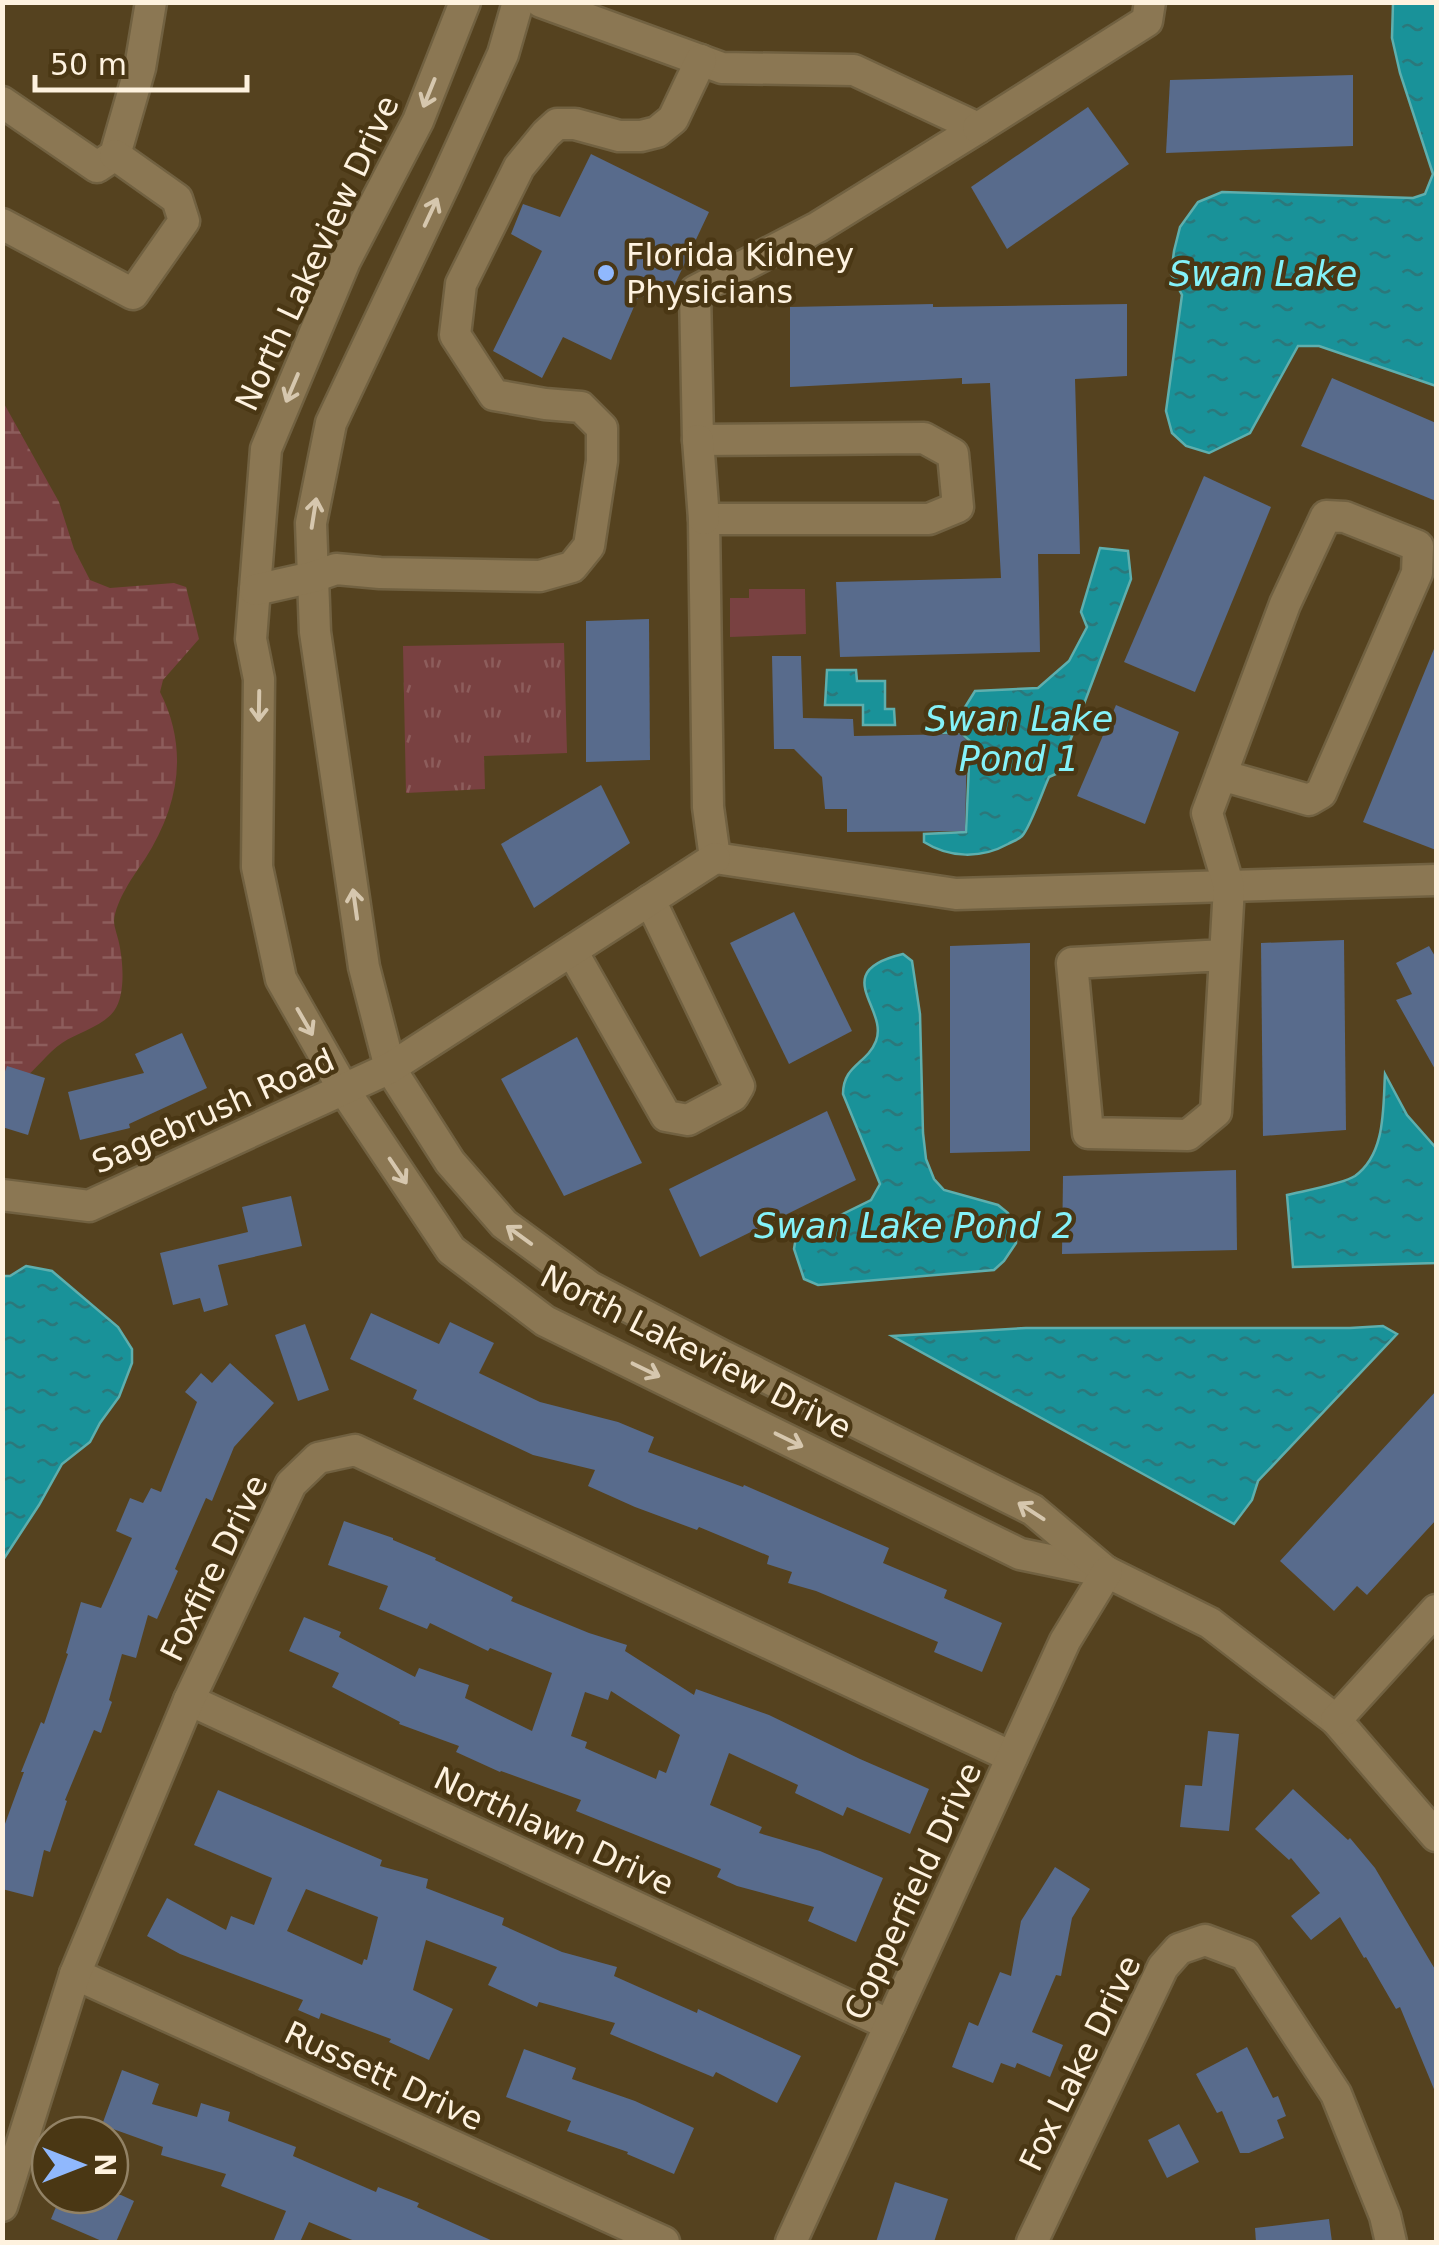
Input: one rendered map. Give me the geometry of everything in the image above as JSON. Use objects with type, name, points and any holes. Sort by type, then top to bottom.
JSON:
[{"type":"street","points":[[2,102],[98,167],[115,155],[140,68],[151,2]]},
{"type":"street","name":"North Lakeview Drive","points":[[465,2],[418,121],[345,261],[266,449],[252,638],[260,680],[257,867],[281,979],[344,1090],[452,1250],[545,1321],[1020,1554],[1107,1572]]},
{"type":"street","name":"North Lakeview Drive","points":[[518,2],[496,70],[331,422],[310,523],[315,632],[364,968],[390,1068],[450,1162],[504,1224],[590,1287],[1033,1510],[1107,1572],[1210,1622],[1336,1720],[1436,1836]]},
{"type":"street","points":[[541,2],[722,68],[854,70],[978,128]]},
{"type":"street","points":[[1150,2],[1146,20],[978,128],[818,227],[695,291],[704,519],[708,807],[715,858],[956,894],[1436,880]]},
{"type":"street","points":[[255,590],[336,569],[540,576],[572,568],[590,546],[602,461],[602,428],[582,407],[494,395],[455,335],[461,284],[518,168],[546,134],[558,124],[575,124],[620,136],[657,132],[674,119],[701,60]]},
{"type":"street","points":[[2,224],[133,294],[184,221],[177,199],[115,155]]},
{"type":"street","points":[[698,440],[924,438],[953,454],[958,508],[929,519],[704,519]]},
{"type":"street","points":[[1221,775],[1309,800],[1321,793],[1418,573],[1418,546],[1345,517],[1326,516],[1284,604],[1221,775],[1207,813],[1229,887],[1216,1112],[1188,1135],[1088,1133],[1072,963],[1225,955]]},
{"type":"street","name":"Sagebrush Road","points":[[2,1195],[88,1206],[344,1090],[390,1068],[715,858]]},
{"type":"street","points":[[572,951],[666,1116],[688,1120],[733,1096],[739,1086],[650,900]]},
{"type":"street","points":[[702,1396],[723,1356]]},
{"type":"street","name":"Foxfire Drive","points":[[2,2206],[75,1974],[189,1700],[291,1484],[318,1458],[355,1450],[1012,1758]]},
{"type":"street","name":"Copperfield Drive","points":[[791,2242],[1065,1641],[1107,1572]]},
{"type":"street","points":[[1336,1720],[1436,1610]]},
{"type":"street","name":"Northlawn Drive","points":[[189,1700],[890,2026]]},
{"type":"street","name":"Fox Lake Drive","points":[[1032,2242],[1162,1967],[1180,1949],[1205,1940],[1245,1955],[1336,2094],[1386,2216],[1391,2242]]},
{"type":"street","name":"Russett Drive","points":[[75,1974],[664,2242]]},
{"type":"green space","points":[[2,400],[59,502],[74,549],[90,580],[110,588],[174,583],[186,587],[199,639],[163,680],[160,692],[175,735],[176,777],[166,819],[115,913],[122,968],[118,1004],[103,1021],[62,1043],[27,1076],[2,1092]]},
{"type":"green space","points":[[749,589],[805,589],[806,634],[730,637],[730,598],[749,598]]},
{"type":"green space","points":[[564,643],[567,753],[484,756],[485,789],[406,793],[403,646]]},
{"type":"water","name":"Swan Lake","points":[[1393,3],[1436,3],[1436,386],[1319,346],[1298,346],[1250,433],[1209,453],[1186,446],[1172,433],[1166,411],[1182,295],[1171,274],[1180,227],[1198,202],[1222,192],[1413,198],[1425,194],[1433,174],[1400,73],[1392,38]]},
{"type":"water","name":"Swan Lake Pond 1","points":[[1100,548],[1128,551],[1131,579],[1058,773],[1049,777],[1025,832],[998,849],[976,854],[954,854],[924,842],[924,834],[966,832],[970,741],[961,733],[933,733],[935,727],[957,720],[975,691],[1038,688],[1069,661],[1087,627],[1081,612]]},
{"type":"water","points":[[827,670],[856,670],[857,681],[885,681],[885,709],[894,709],[895,725],[863,725],[863,705],[825,705]]},
{"type":"water","name":"Swan Lake Pond 2","points":[[903,954],[912,961],[920,1014],[926,1159],[934,1179],[944,1190],[998,1205],[1008,1213],[1016,1229],[1016,1243],[994,1270],[818,1285],[804,1279],[794,1249],[796,1237],[871,1200],[880,1184],[843,1094],[844,1084],[876,1041],[878,1029],[864,981],[881,962]]},
{"type":"water","points":[[1385,1074],[1407,1115],[1436,1148],[1436,1263],[1293,1267],[1287,1195],[1342,1182],[1365,1167],[1378,1143]]},
{"type":"water","points":[[26,1266],[52,1271],[118,1327],[132,1349],[132,1363],[119,1397],[90,1442],[62,1464],[3,1560],[3,1276]]},
{"type":"water","points":[[1383,1326],[1397,1334],[1258,1481],[1252,1500],[1234,1524],[892,1336],[1026,1328]]},
{"type":"building","points":[[1353,75],[1353,146],[1166,153],[1170,80]]},
{"type":"building","points":[[1088,107],[1129,164],[1007,249],[971,187]]},
{"type":"building","name":"Florida Kidney Physicians","points":[[591,154],[709,212],[665,305],[639,295],[611,360],[563,337],[542,378],[493,351],[542,251],[511,234],[523,204],[560,217]]},
{"type":"building","points":[[1127,304],[1127,376],[1075,379],[1080,554],[1038,554],[1040,652],[840,657],[836,582],[1001,578],[990,383],[962,384],[962,378],[790,387],[790,307]]},
{"type":"building","points":[[1332,378],[1436,423],[1436,501],[1301,446]]},
{"type":"building","points":[[1204,476],[1271,507],[1195,692],[1124,662]]},
{"type":"building","points":[[649,619],[650,760],[586,762],[586,621]]},
{"type":"building","points":[[1436,644],[1436,850],[1363,822]]},
{"type":"building","points":[[772,656],[801,656],[803,718],[853,719],[854,736],[961,734],[967,741],[965,831],[847,832],[847,809],[825,809],[822,777],[794,749],[774,749]]},
{"type":"building","points":[[1116,705],[1179,732],[1145,824],[1077,796]]},
{"type":"building","points":[[601,785],[630,843],[534,908],[501,844]]},
{"type":"building","points":[[794,912],[852,1031],[789,1064],[730,943]]},
{"type":"building","points":[[1344,940],[1346,1130],[1263,1136],[1261,943]]},
{"type":"building","points":[[1030,943],[1030,1151],[950,1153],[950,946]]},
{"type":"building","points":[[1429,946],[1436,958],[1436,1071],[1396,1000],[1412,994],[1396,963]]},
{"type":"building","points":[[182,1033],[207,1088],[129,1124],[130,1128],[80,1140],[68,1092],[144,1073],[135,1054]]},
{"type":"building","points":[[577,1037],[642,1163],[564,1196],[501,1079]]},
{"type":"building","points":[[7,1066],[45,1078],[28,1135],[2,1127],[2,1080]]},
{"type":"building","points":[[827,1111],[856,1180],[700,1257],[669,1189]]},
{"type":"building","points":[[1236,1170],[1237,1250],[1062,1254],[1063,1176]]},
{"type":"building","points":[[291,1196],[302,1246],[218,1265],[228,1305],[204,1312],[200,1298],[173,1305],[160,1253],[248,1232],[242,1207]]},
{"type":"building","points":[[371,1313],[439,1344],[450,1322],[494,1343],[479,1373],[540,1402],[618,1422],[654,1437],[648,1452],[744,1485],[889,1548],[883,1563],[947,1590],[944,1598],[1002,1623],[982,1672],[934,1652],[938,1642],[788,1583],[792,1572],[767,1564],[769,1556],[588,1486],[595,1470],[533,1455],[413,1399],[417,1390],[350,1359]]},
{"type":"building","points":[[305,1324],[329,1390],[298,1401],[275,1335]]},
{"type":"building","points":[[230,1363],[274,1403],[234,1447],[212,1501],[206,1498],[157,1619],[148,1615],[136,1658],[122,1654],[101,1733],[94,1730],[65,1800],[50,1852],[44,1850],[33,1897],[2,1889],[2,1832],[21,1772],[41,1722],[44,1724],[81,1602],[101,1608],[132,1538],[116,1531],[130,1498],[143,1503],[151,1488],[161,1492],[197,1402],[185,1392],[201,1373],[212,1383]]},
{"type":"building","points":[[1436,1391],[1436,1520],[1367,1595],[1357,1586],[1334,1611],[1280,1561]]},
{"type":"building","points":[[344,1521],[393,1538],[513,1597],[511,1601],[627,1645],[625,1651],[694,1695],[696,1689],[769,1715],[929,1789],[910,1834],[847,1807],[843,1816],[795,1793],[798,1785],[729,1753],[710,1805],[762,1827],[759,1833],[820,1851],[883,1878],[856,1942],[808,1921],[814,1907],[717,1877],[721,1869],[576,1811],[581,1800],[500,1772],[456,1752],[459,1746],[399,1724],[332,1687],[339,1673],[289,1651],[304,1617],[341,1632],[339,1637],[415,1677],[419,1668],[469,1685],[465,1698],[532,1731],[552,1673],[490,1648],[488,1651],[430,1623],[427,1629],[379,1609],[388,1586],[328,1565]],"holes":[[[611,1691],[680,1735],[666,1773],[659,1770],[656,1779],[585,1748],[587,1742],[571,1736],[585,1692],[608,1700]]]},
{"type":"building","points":[[1208,1731],[1239,1734],[1229,1831],[1180,1827],[1185,1785],[1202,1786]]},
{"type":"building","points":[[1293,1789],[1350,1838],[1375,1868],[1436,1971],[1436,2094],[1400,2007],[1396,2009],[1340,1917],[1311,1940],[1291,1916],[1320,1893],[1291,1858],[1255,1829]]},
{"type":"building","points":[[218,1790],[382,1860],[380,1866],[428,1879],[426,1888],[504,1918],[502,1925],[562,1952],[617,1967],[614,1976],[801,2056],[777,2103],[716,2072],[713,2077],[610,2034],[615,2023],[539,2002],[537,2007],[488,1985],[497,1967],[426,1940],[413,1990],[453,2009],[429,2060],[389,2042],[391,2039],[321,2013],[319,2019],[298,2010],[303,2000],[180,1954],[147,1936],[167,1898],[226,1930],[231,1916],[254,1925],[272,1878],[194,1845]],"holes":[[[306,1889],[378,1917],[367,1960],[362,1965],[287,1931]]]},
{"type":"building","points":[[1055,1867],[1090,1889],[1072,1918],[1061,1976],[1056,1975],[1032,2032],[1063,2045],[1050,2077],[1017,2063],[1015,2068],[1001,2063],[993,2083],[952,2067],[969,2022],[978,2026],[1000,1972],[1011,1976],[1021,1921]]},
{"type":"building","points":[[1247,2047],[1286,2116],[1277,2120],[1284,2138],[1240,2153],[1222,2111],[1217,2113],[1196,2074]]},
{"type":"building","points":[[524,2049],[576,2068],[572,2079],[635,2101],[694,2128],[674,2174],[628,2152],[567,2131],[571,2121],[506,2097]]},
{"type":"building","points":[[122,2070],[159,2084],[152,2104],[197,2117],[201,2103],[230,2112],[228,2121],[296,2147],[293,2156],[376,2192],[378,2187],[419,2203],[417,2207],[495,2242],[357,2242],[309,2222],[300,2242],[273,2242],[286,2211],[221,2186],[226,2174],[161,2155],[163,2147],[130,2135],[130,2115],[106,2115]]},
{"type":"building","points":[[1179,2124],[1199,2162],[1167,2178],[1148,2140]]},
{"type":"building","points":[[895,2182],[948,2199],[934,2242],[876,2242]]},
{"type":"building","points":[[53,2215],[128,2215],[116,2242],[104,2242],[51,2219]]},
{"type":"building","points":[[1329,2219],[1332,2242],[1256,2242],[1255,2228]]},
{"type":"place","name":"Florida Kidney Physicians","points":[[606,273]]}]
